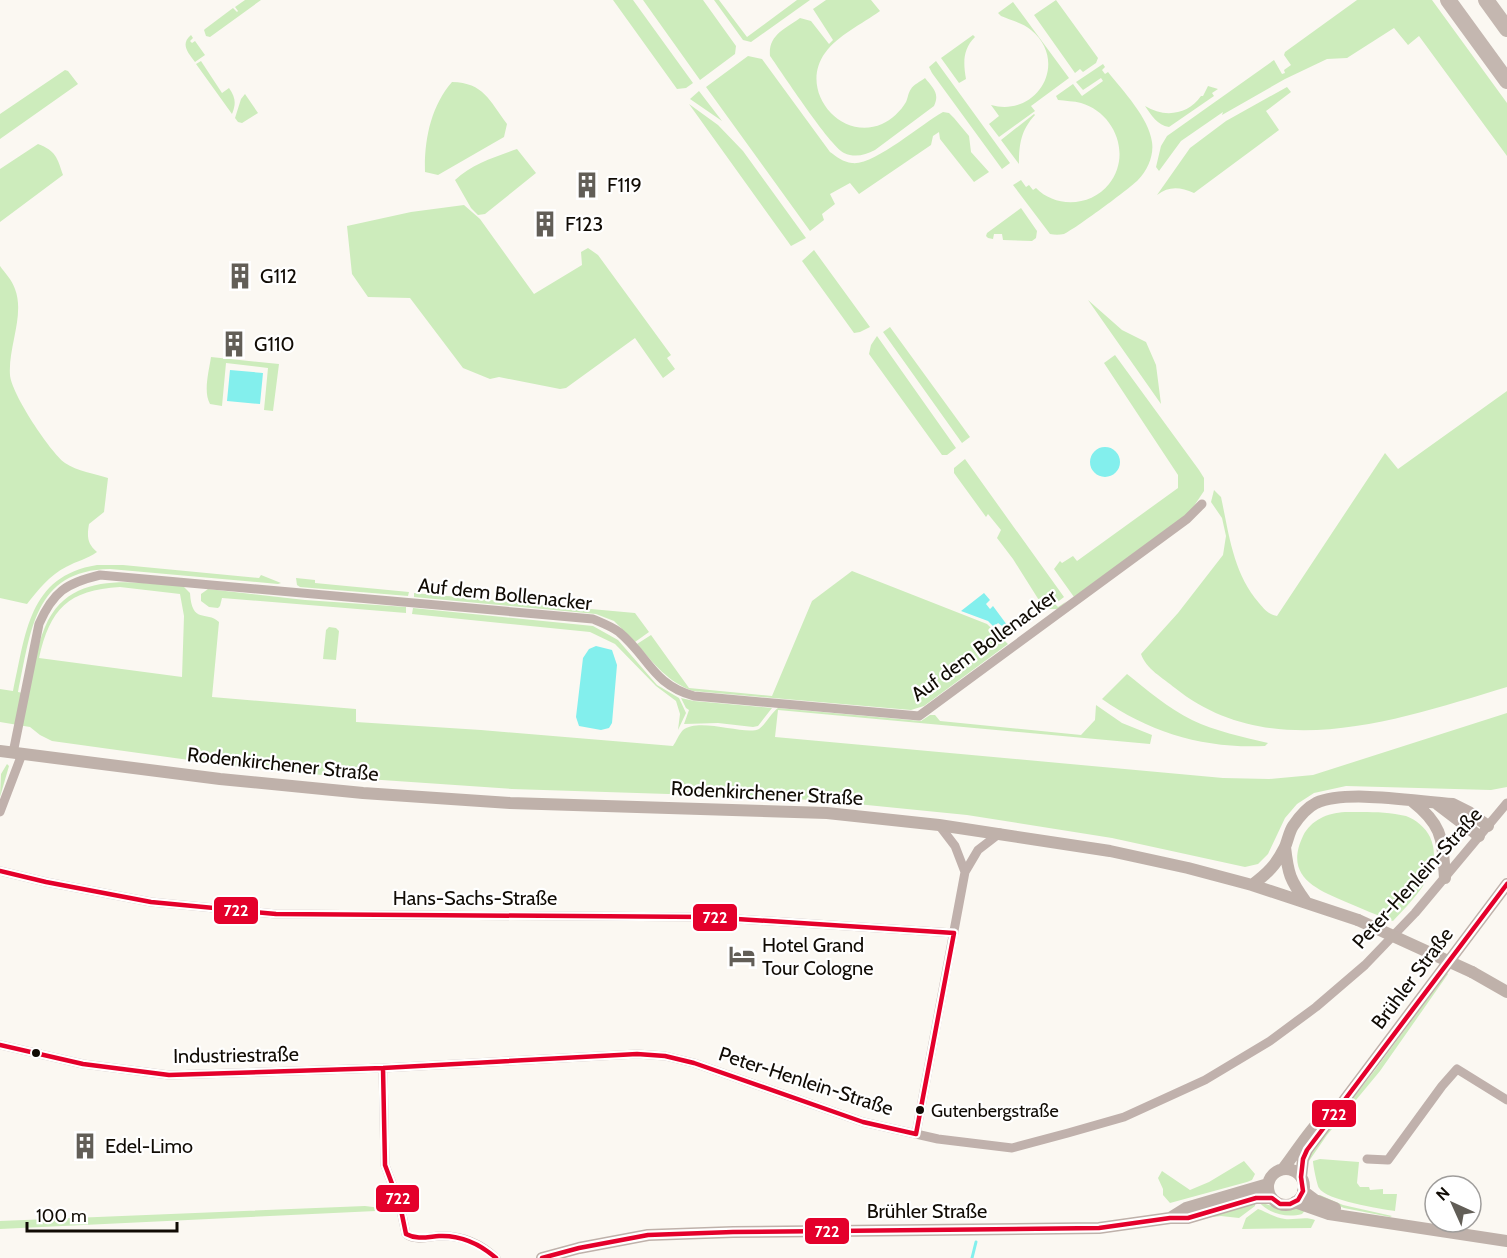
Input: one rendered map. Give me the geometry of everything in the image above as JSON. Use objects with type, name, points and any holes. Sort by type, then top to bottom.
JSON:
[{"type":"highway","points":[[1448,0],[1507,81]]},
{"type":"highway","points":[[1486,0],[1507,29]]},
{"type":"main road","name":"Rodenkirchener Straße","points":[[7,754],[363,793],[510,802],[826,813],[1000,833],[1110,851],[1252,885],[1358,920],[1472,972],[1507,992]]},
{"type":"main road","points":[[1252,885],[1272,870],[1285,847],[1291,828],[1303,813],[1313,804],[1326,799],[1346,796],[1453,804],[1488,826]]},
{"type":"main road","points":[[1411,800],[1426,812],[1438,828],[1443,842],[1445,878]]},
{"type":"main road","points":[[1436,803],[1479,836]]},
{"type":"main road","points":[[1285,847],[1288,872],[1292,883],[1306,902]]},
{"type":"main road","name":"Brühler Straße","points":[[1300,1177],[1307,1150],[1507,885]]},
{"type":"main road","name":"Brühler Straße","points":[[1283,1169],[1309,1131],[1348,1094]]},
{"type":"main road","points":[[1283,1169],[1292,1170],[1300,1177],[1303,1183],[1299,1196],[1290,1204],[1280,1204],[1272,1198],[1268,1184],[1272,1175],[1283,1169]]},
{"type":"main road","name":"Brühler Straße","points":[[1170,1218],[1186,1208],[1268,1184]]},
{"type":"main road","points":[[1299,1196],[1329,1214],[1507,1241]]},
{"type":"main road","name":"Brühler Straße","points":[[542,1258],[579,1248],[648,1235],[1099,1228],[1170,1218],[1188,1218],[1256,1198],[1272,1198]]},
{"type":"street","name":"Auf dem Bollenacker","points":[[0,812],[7,754],[39,624],[56,594],[77,580],[100,575],[593,619],[621,634],[665,684],[687,694],[919,716],[1186,519],[1202,504]]},
{"type":"street","name":"Peter-Henlein-Straße","points":[[475,1063],[636,1054],[665,1056],[694,1063],[863,1122],[966,1143],[1012,1148],[1124,1117],[1205,1080],[1270,1041],[1316,1007],[1365,965],[1415,913],[1507,803]]},
{"type":"street","points":[[939,825],[955,846],[965,872]]},
{"type":"street","points":[[916,1134],[965,872],[978,850],[1000,833]]},
{"type":"street","name":"Hans-Sachs-Straße","points":[[0,871],[151,902],[276,914],[706,917],[954,933]]},
{"type":"street","name":"Industriestraße","points":[[0,1045],[83,1064],[169,1075],[475,1063]]},
{"type":"street","points":[[383,1068],[385,1165],[400,1205],[406,1234],[417,1238],[442,1236],[467,1239],[486,1249],[496,1258]]},
{"type":"street","points":[[1368,1159],[1388,1160],[1457,1069],[1507,1100]]},
{"type":"green space","points":[[245,0],[261,0],[210,37],[206,36],[205,29],[233,8],[237,12],[235,7]]},
{"type":"green space","points":[[613,0],[633,0],[693,83],[686,88],[677,89]]},
{"type":"green space","points":[[643,0],[703,0],[736,46],[735,54],[700,80]]},
{"type":"green space","points":[[714,0],[719,0],[747,37],[797,0],[810,0],[751,42],[743,40]]},
{"type":"green space","points":[[826,0],[871,0],[880,11],[830,47],[818,67],[817,82],[820,96],[838,119],[852,126],[866,128],[882,124],[899,112],[912,88],[925,78],[936,94],[934,106],[875,150],[856,156],[844,153],[828,137],[770,56],[770,49],[775,38],[783,29],[800,18],[811,21],[829,44],[833,40],[813,9]]},
{"type":"green space","points":[[1056,0],[1098,58],[1096,63],[1083,72],[1080,69],[1075,73],[1034,15]]},
{"type":"green space","points":[[1357,0],[1432,0],[1507,103],[1507,156],[1419,36],[1408,45],[1394,28],[1347,58],[1327,59],[1285,79],[1222,115],[1223,112],[1181,141],[1159,171],[1156,167],[1161,146],[1167,136],[1274,60],[1282,74],[1285,73],[1284,70],[1291,65],[1284,55],[1285,52]]},
{"type":"green space","points":[[1013,2],[1069,78],[1031,106],[1035,111],[999,137],[989,124],[999,116],[991,105],[1008,107],[1022,103],[1034,95],[1043,84],[1048,71],[1048,57],[1042,43],[1031,30],[998,13]]},
{"type":"green space","points":[[191,35],[193,38],[190,41],[192,43],[195,41],[205,55],[195,62],[186,45]]},
{"type":"green space","points":[[973,35],[975,37],[968,46],[965,56],[966,79],[959,83],[941,58]]},
{"type":"green space","points":[[748,56],[762,59],[830,152],[843,160],[852,163],[872,158],[943,112],[949,113],[969,136],[971,152],[989,172],[974,182],[940,139],[939,132],[933,136],[931,145],[859,194],[850,183],[830,194],[835,204],[822,214],[824,220],[810,231],[706,87]]},
{"type":"green space","points":[[201,61],[222,93],[229,88],[235,101],[232,114],[196,64]]},
{"type":"green space","points":[[936,61],[1010,163],[1002,169],[932,73],[929,67]]},
{"type":"green space","points":[[1103,64],[1105,67],[1102,70],[1105,74],[1108,72],[1146,124],[1152,142],[1151,157],[1142,176],[1114,200],[1064,234],[1050,234],[1013,185],[1021,180],[1026,187],[1029,185],[1033,190],[1036,188],[1053,199],[1073,202],[1093,197],[1109,184],[1116,173],[1119,161],[1119,148],[1111,125],[1093,108],[1078,102],[1058,100],[1056,96],[1073,84],[1082,96],[1103,81],[1101,78],[1083,90],[1076,82]]},
{"type":"green space","points":[[65,70],[78,84],[0,139],[0,114]]},
{"type":"green space","points":[[452,82],[479,89],[507,124],[504,137],[438,175],[425,172],[426,148],[434,113]]},
{"type":"green space","points":[[1208,86],[1218,89],[1212,93],[1214,96],[1169,127],[1158,122],[1145,106],[1160,112],[1183,111],[1203,96]]},
{"type":"green space","points":[[1287,87],[1291,92],[1266,111],[1279,130],[1194,193],[1175,188],[1157,195],[1190,148],[1226,121]]},
{"type":"green space","points":[[699,91],[722,121],[690,99]]},
{"type":"green space","points":[[245,94],[258,113],[242,123],[235,118]]},
{"type":"green space","points":[[689,104],[718,125],[743,151],[806,238],[791,246]]},
{"type":"green space","points":[[1034,114],[1022,138],[1019,164],[1001,140]]},
{"type":"green space","points":[[38,144],[55,155],[63,175],[0,222],[0,169]]},
{"type":"green space","points":[[517,149],[536,173],[485,214],[478,215],[471,208],[455,180],[476,165]]},
{"type":"green space","points":[[464,205],[480,219],[534,294],[582,265],[581,252],[588,248],[598,255],[671,355],[667,358],[675,369],[663,378],[635,338],[566,388],[560,389],[499,377],[490,379],[463,368],[410,298],[368,297],[352,274],[347,226],[411,212]]},
{"type":"green space","points":[[1021,208],[1037,231],[1036,238],[1032,241],[1003,240],[1002,234],[994,234],[993,239],[986,236],[987,233]]},
{"type":"green space","points":[[814,250],[870,327],[854,333],[802,261]]},
{"type":"green space","points":[[0,266],[12,283],[18,299],[10,364],[10,375],[17,395],[41,435],[58,457],[70,466],[108,478],[104,512],[89,524],[89,540],[97,552],[55,574],[27,604],[0,598]]},
{"type":"green space","points":[[1088,300],[1122,330],[1146,342],[1156,365],[1161,404]]},
{"type":"green space","points":[[890,327],[970,437],[962,443],[883,332]]},
{"type":"green space","points":[[877,336],[956,448],[947,455],[942,455],[869,354],[871,345]]},
{"type":"green space","points":[[1115,355],[1199,470],[1204,478],[1204,491],[1190,512],[1074,597],[1054,569],[1060,561],[1062,563],[1073,556],[1077,561],[1178,488],[1178,475],[1104,363]]},
{"type":"green space","points":[[211,357],[279,364],[273,411],[264,410],[268,368],[226,363],[222,406],[210,404],[207,388]]},
{"type":"green space","points":[[1507,391],[1507,687],[1382,722],[1338,728],[1295,730],[1253,725],[1213,712],[1155,673],[1143,659],[1141,654],[1178,613],[1223,555],[1226,536],[1222,518],[1211,502],[1214,490],[1221,497],[1233,553],[1243,579],[1263,608],[1277,616],[1385,453],[1398,469]]},
{"type":"green space","points":[[965,459],[1064,597],[1055,604],[1058,607],[1067,601],[1058,609],[1050,609],[1042,605],[997,538],[1001,530],[988,514],[986,517],[954,473],[954,468]]},
{"type":"green space","points":[[97,565],[123,565],[259,578],[261,575],[281,583],[110,569],[84,572],[65,580],[50,593],[40,609],[27,648],[18,692],[27,694],[42,635],[56,608],[70,596],[86,588],[124,582],[143,583],[183,586],[190,593],[191,603],[197,613],[219,622],[212,697],[356,709],[356,722],[673,746],[683,730],[700,725],[753,731],[759,729],[778,708],[921,721],[930,715],[935,715],[940,721],[1081,735],[1095,720],[1096,705],[1122,723],[1152,735],[1150,744],[778,710],[775,737],[1223,778],[1269,779],[1313,775],[1507,713],[1507,787],[1491,790],[1346,786],[1314,793],[1297,804],[1285,818],[1268,854],[1258,864],[1245,867],[1112,838],[967,815],[762,797],[512,789],[367,779],[254,769],[52,741],[30,727],[0,722],[0,689],[13,691],[27,629],[44,595],[57,581],[74,571]],"holes":[[[120,587],[180,594],[184,616],[182,677],[39,658],[49,627],[56,615],[64,605],[87,592]]]},
{"type":"green space","points":[[852,571],[987,624],[1008,644],[924,706],[911,710],[693,691],[676,683],[637,644],[651,635],[689,688],[772,696],[812,601]]},
{"type":"green space","points":[[296,578],[315,580],[315,583],[409,592],[408,596],[300,587],[297,585]]},
{"type":"green space","points":[[208,589],[305,600],[406,607],[406,613],[222,598],[218,608],[209,607],[201,601],[201,594]]},
{"type":"green space","points":[[414,593],[635,613],[649,632],[635,642],[614,621],[596,614],[414,597]]},
{"type":"green space","points":[[413,608],[593,626],[618,640],[657,685],[679,698],[686,713],[678,730],[680,714],[676,701],[656,686],[615,644],[590,632],[412,614]]},
{"type":"green space","points":[[329,627],[339,631],[336,660],[323,659],[326,630]]},
{"type":"green space","points":[[1127,674],[1166,704],[1192,720],[1220,731],[1268,743],[1265,746],[1221,745],[1179,736],[1139,721],[1102,699]]},
{"type":"green space","points":[[681,698],[772,708],[758,726],[753,727],[718,723],[684,724],[689,710]]},
{"type":"green space","points":[[7,764],[9,766],[0,797],[1,774]]},
{"type":"green space","points":[[1345,812],[1406,816],[1420,824],[1430,837],[1434,849],[1434,861],[1430,872],[1418,893],[1393,921],[1324,892],[1306,879],[1300,871],[1297,861],[1298,850],[1306,830],[1320,818]]},
{"type":"green space","points":[[1447,973],[1380,1071],[1327,1135],[1309,1161],[1308,1156]]},
{"type":"green space","points":[[1320,1159],[1359,1162],[1357,1183],[1360,1187],[1369,1187],[1370,1190],[1383,1189],[1383,1194],[1397,1194],[1395,1211],[1354,1203],[1323,1192],[1318,1186],[1313,1163]]},
{"type":"green space","points":[[1244,1161],[1255,1174],[1252,1180],[1170,1203],[1163,1195],[1158,1178],[1162,1171],[1190,1190],[1209,1182]]},
{"type":"green space","points":[[1320,1195],[1343,1205],[1392,1216],[1344,1208],[1317,1196]]},
{"type":"green space","points":[[1255,1202],[1255,1206],[1239,1218],[1221,1216],[1205,1218]]},
{"type":"green space","points":[[1259,1202],[1282,1209],[1307,1208],[1302,1214],[1284,1215],[1268,1210]]},
{"type":"green space","points":[[365,1206],[397,1210],[0,1229],[0,1221]]},
{"type":"green space","points":[[1258,1209],[1281,1218],[1315,1220],[1311,1228],[1242,1229],[1246,1218]]},
{"type":"water","points":[[230,370],[263,373],[260,404],[227,401]]},
{"type":"water","points":[[1105,447],[1116,451],[1120,462],[1116,473],[1105,477],[1094,473],[1090,462],[1094,451]]},
{"type":"water","points":[[984,593],[990,600],[986,604],[990,609],[993,606],[1010,629],[1009,631],[998,623],[994,627],[988,621],[961,611]]},
{"type":"water","points":[[596,646],[612,650],[617,665],[612,723],[609,728],[601,730],[579,726],[576,717],[583,658],[589,649]]},
{"type":"waterway","points":[[972,1258],[976,1242]]},
{"type":"transit line","name":"722","points":[[0,871],[151,902],[276,914],[706,917],[954,933]]},
{"type":"transit line","name":"722","points":[[542,1258],[579,1248],[648,1235],[1099,1228],[1170,1218],[1188,1218],[1256,1198],[1272,1198],[1280,1204],[1290,1204],[1298,1200],[1303,1191],[1301,1177],[1303,1159],[1307,1150],[1507,884]]},
{"type":"transit line","name":"722","points":[[916,1134],[954,933]]},
{"type":"transit line","name":"722","points":[[0,1045],[83,1064],[169,1075],[383,1068],[637,1054],[665,1056],[694,1063],[863,1122],[916,1134]]},
{"type":"transit line","name":"722","points":[[383,1068],[385,1165],[400,1205],[406,1234],[418,1238],[447,1236],[462,1239],[477,1245],[496,1258]]},
{"type":"place","name":"F119","points":[[587,185]]},
{"type":"place","name":"F123","points":[[545,224]]},
{"type":"place","name":"G112","points":[[240,276]]},
{"type":"place","name":"G110","points":[[234,344]]},
{"type":"place","name":"Hotel Grand Tour Cologne","points":[[742,956]]},
{"type":"place","name":"Gutenbergstraße","points":[[920,1110]]},
{"type":"place","name":"Edel-Limo","points":[[85,1146]]}]
